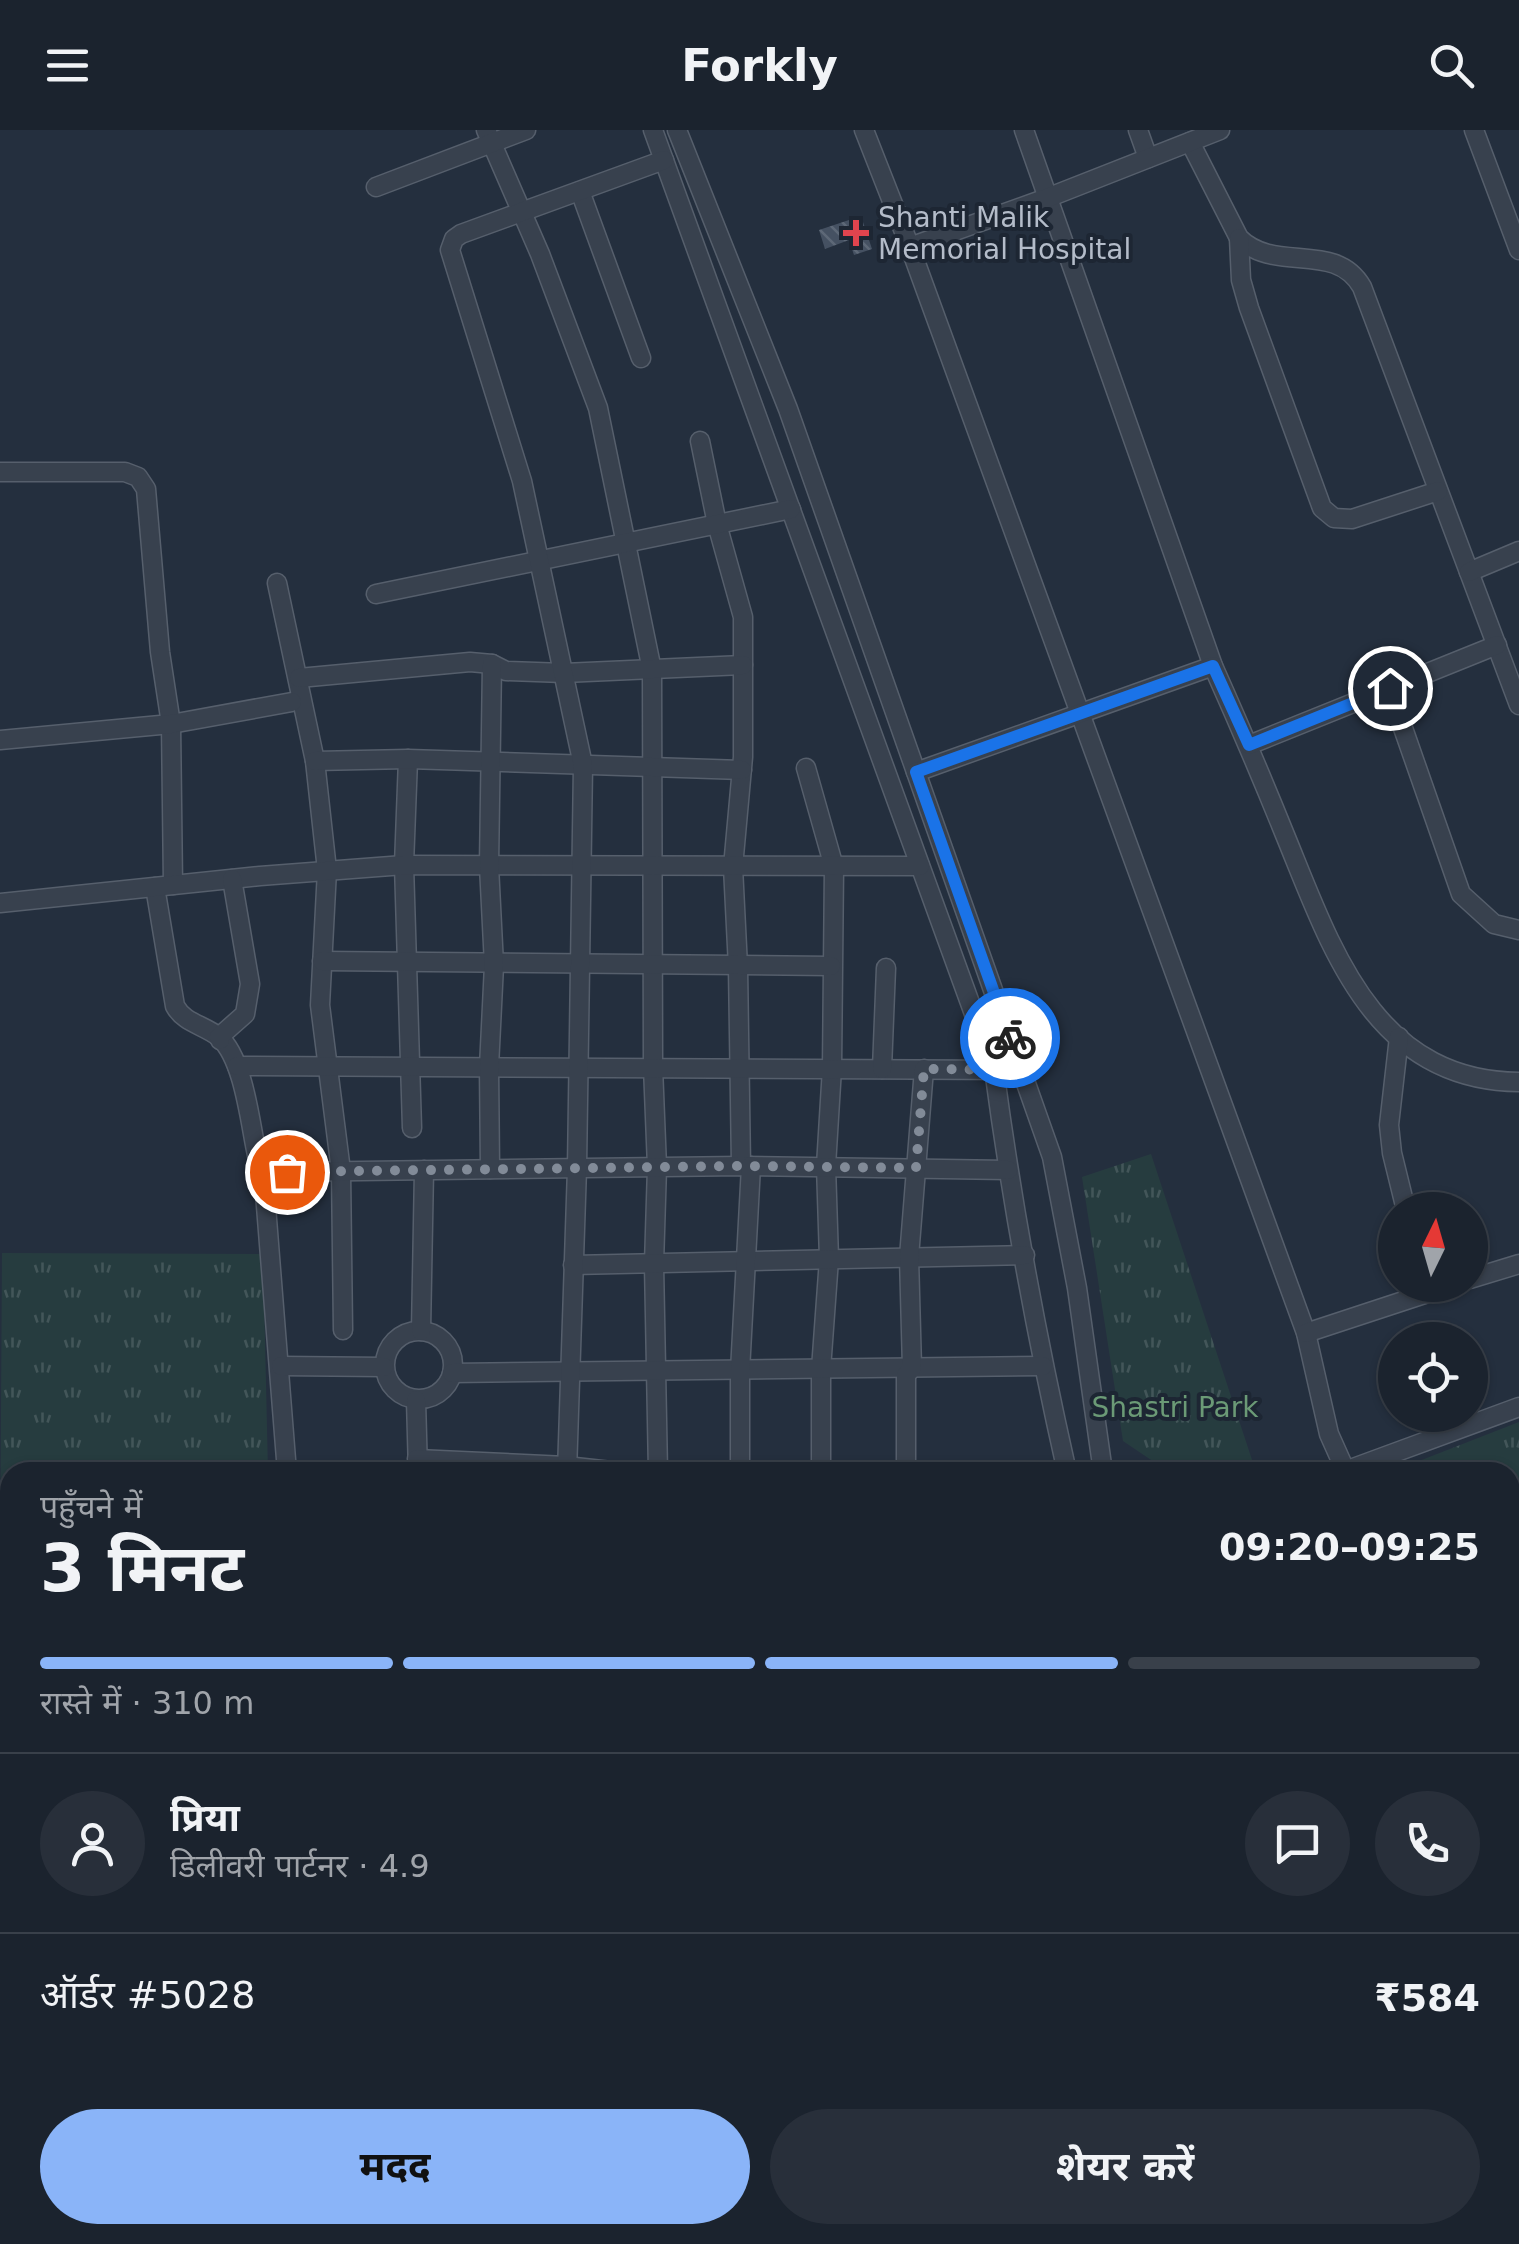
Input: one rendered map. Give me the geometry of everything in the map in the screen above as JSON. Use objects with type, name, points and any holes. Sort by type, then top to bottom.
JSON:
[{"type":"street","points":[[376,187],[488,137],[526,130]]},
{"type":"street","points":[[653,130],[994,1069],[1008,1170],[1065,1462]]},
{"type":"street","points":[[678,130],[788,409],[1052,1157],[1077,1288],[1102,1462]]},
{"type":"street","points":[[864,130],[1306,1333],[1330,1434],[1342,1462]]},
{"type":"street","points":[[1024,130],[1213,666],[1334,953],[1364,1003],[1399,1037],[1436,1064],[1490,1082],[1519,1082]]},
{"type":"street","points":[[1138,130],[1148,158]]},
{"type":"street","points":[[910,247],[1220,130]]},
{"type":"street","points":[[1474,130],[1519,250]]},
{"type":"street","points":[[488,137],[522,212],[598,408],[652,670],[658,1462]]},
{"type":"street","points":[[1190,142],[1239,238],[1248,246],[1270,254],[1336,262],[1352,271],[1362,288],[1519,705]]},
{"type":"street","points":[[567,1462],[577,1168],[583,765],[522,481],[450,250],[461,234],[664,160]]},
{"type":"street","points":[[580,191],[641,358]]},
{"type":"street","points":[[1239,238],[1241,280],[1248,308],[1322,508],[1334,518],[1352,519],[1438,491]]},
{"type":"street","points":[[700,442],[743,618],[742,770],[733,868],[746,1166],[740,1462]]},
{"type":"street","points":[[0,472],[124,472],[138,477],[146,489],[170,724],[164,886],[174,1006],[184,1018],[220,1038],[237,1066],[256,1155],[263,1168],[286,1462]]},
{"type":"street","points":[[376,594],[791,509]]},
{"type":"street","points":[[1469,572],[1519,552]]},
{"type":"street","points":[[277,583],[315,761],[327,870],[320,1005],[341,1171],[343,1330]]},
{"type":"street","points":[[1249,745],[1496,645]]},
{"type":"street","points":[[299,678],[470,662],[492,664],[506,671],[564,674],[743,665]]},
{"type":"street","points":[[490,1169],[494,965],[489,866],[492,664]]},
{"type":"street","points":[[916,772],[1213,666]]},
{"type":"street","points":[[1390,688],[1462,894],[1494,924],[1519,930]]},
{"type":"street","points":[[0,740],[170,724],[292,702]]},
{"type":"street","points":[[315,761],[408,759],[742,770]]},
{"type":"street","points":[[408,759],[404,865],[412,1128]]},
{"type":"street","points":[[806,768],[834,867],[821,1462]]},
{"type":"street","points":[[0,903],[404,865],[920,866]]},
{"type":"street","points":[[220,1038],[245,1014],[250,984],[232,879]]},
{"type":"street","points":[[322,961],[831,966]]},
{"type":"street","points":[[882,1069],[886,968]]},
{"type":"street","points":[[1399,1037],[1390,1125],[1402,1192]]},
{"type":"street","points":[[237,1066],[1022,1070]]},
{"type":"street","points":[[906,1462],[906,1375],[912,1368],[909,1258],[924,1069]]},
{"type":"street","points":[[263,1168],[287,1172],[746,1166],[1008,1170]]},
{"type":"street","points":[[422,1331],[424,1170]]},
{"type":"street","points":[[573,1266],[1025,1255]]},
{"type":"street","points":[[1488,1274],[1519,1264]]},
{"type":"street","points":[[1306,1333],[1392,1302]]},
{"type":"street","points":[[422,1331],[447,1345],[453,1363],[443,1390],[426,1400],[406,1398],[390,1386],[384,1367],[384,1358],[394,1341],[422,1331]]},
{"type":"street","points":[[281,1366],[384,1367]]},
{"type":"street","points":[[452,1373],[1044,1366]]},
{"type":"street","points":[[416,1400],[418,1462]]},
{"type":"street","points":[[1373,1462],[1519,1407]]},
{"type":"green space","name":"Shastri Park","points":[[1151,1154],[1253,1462],[1154,1462],[1123,1441],[1082,1177]]},
{"type":"green space","points":[[2,1253],[263,1254],[268,1462],[1,1462]]},
{"type":"green space","points":[[1519,1422],[1519,1462],[1417,1462]]},
{"type":"building","points":[[861,216],[872,249],[854,255],[849,240],[825,249],[819,230]]},
{"type":"way so far","points":[[287,1172],[741,1166],[916,1168],[924,1069],[1022,1070],[1010,1038]]},
{"type":"place","name":"Shanti Malik Memorial Hospital","points":[[856,233]]},
{"type":"route","points":[[1010,1038],[916,772],[1213,666],[1249,745],[1390,688]]}]
